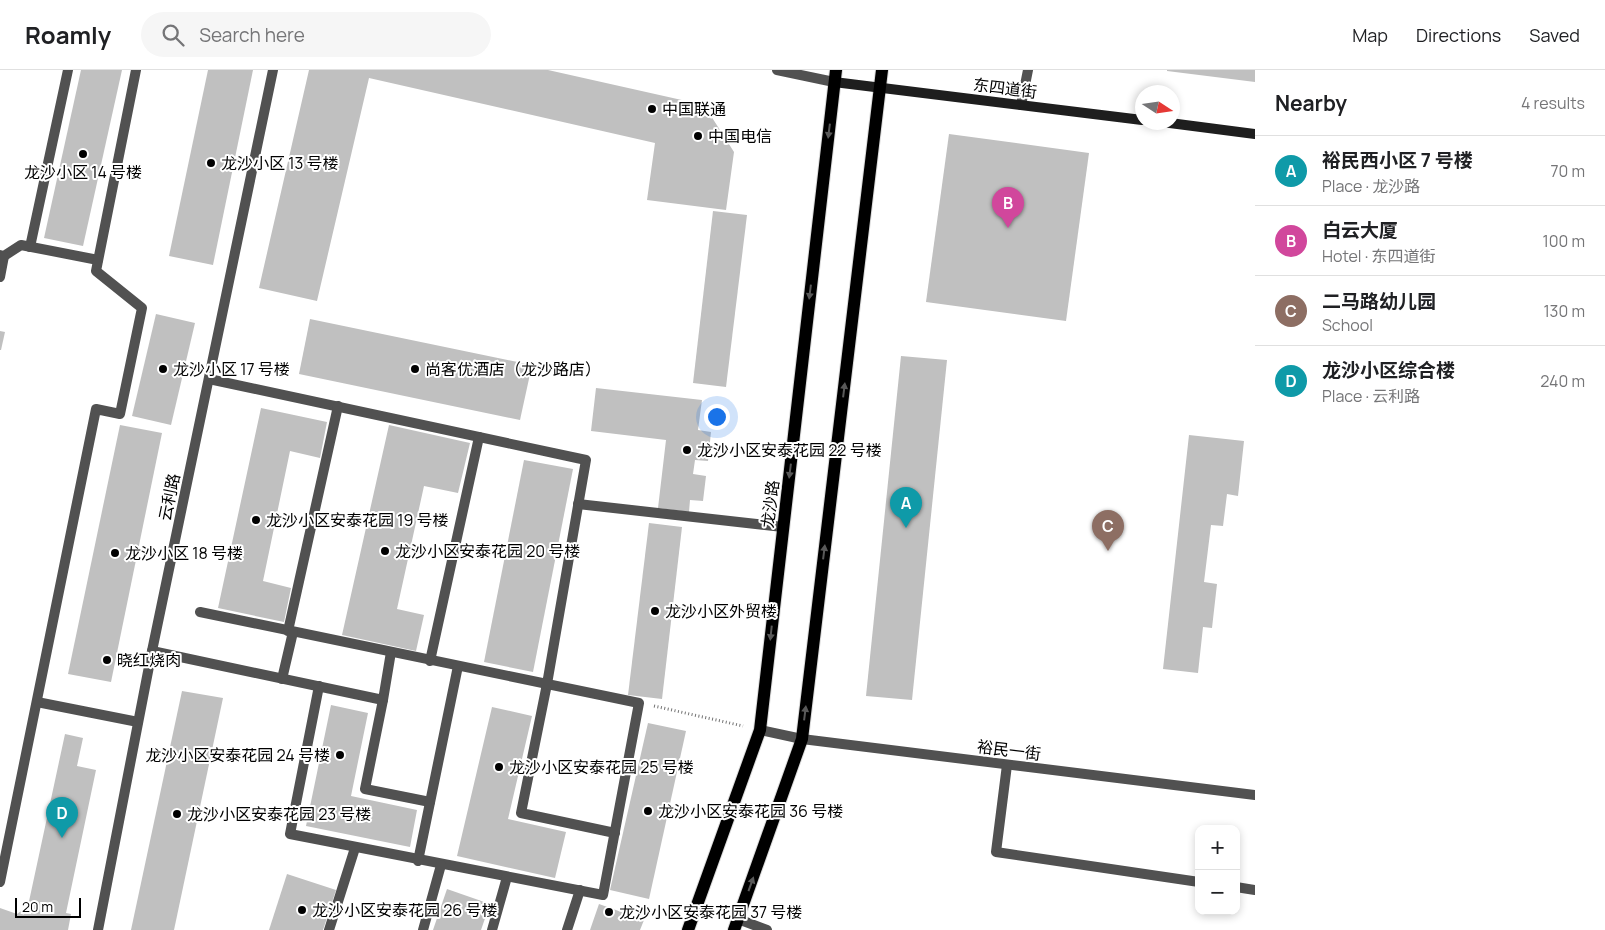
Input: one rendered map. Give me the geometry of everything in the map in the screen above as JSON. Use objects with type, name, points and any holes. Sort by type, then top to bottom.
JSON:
[{"type":"main road","points":[[736,925],[802,739],[882,70]]},
{"type":"main road","name":"东四道街","points":[[835,76],[880,88],[1135,119]]},
{"type":"main road","name":"龙沙路","points":[[688,930],[760,730],[835,76]]},
{"type":"main road","points":[[1180,124],[1255,134]]},
{"type":"street","points":[[30,247],[68,70]]},
{"type":"street","points":[[0,882],[96,409],[120,414],[142,308],[96,271],[136,70]]},
{"type":"street","name":"云利路","points":[[98,930],[152,651],[273,70]]},
{"type":"street","points":[[777,70],[835,76]]},
{"type":"street","points":[[1021,106],[1028,70]]},
{"type":"street","points":[[0,277],[2,256],[21,245],[98,260]]},
{"type":"street","points":[[209,379],[586,460],[547,684],[521,813],[615,833]]},
{"type":"street","points":[[282,679],[338,406]]},
{"type":"street","points":[[430,660],[479,437]]},
{"type":"street","points":[[578,504],[783,527]]},
{"type":"street","points":[[200,612],[639,703],[603,895],[418,861],[290,834],[319,686]]},
{"type":"street","points":[[152,651],[383,700]]},
{"type":"street","points":[[392,652],[365,789],[430,802]]},
{"type":"street","points":[[418,861],[458,666]]},
{"type":"street","points":[[37,702],[138,722]]},
{"type":"street","name":"裕民一街","points":[[760,730],[802,739],[1255,795]]},
{"type":"street","points":[[1007,765],[996,852],[1195,881]]},
{"type":"street","points":[[329,930],[355,848]]},
{"type":"street","points":[[423,930],[442,865]]},
{"type":"street","points":[[492,930],[507,877]]},
{"type":"street","points":[[1240,888],[1255,890]]},
{"type":"street","points":[[567,930],[580,890]]},
{"type":"street","points":[[736,925],[767,930]]},
{"type":"path","points":[[639,703],[760,730]]},
{"type":"building","name":"龙沙小区 14 号楼","points":[[81,70],[122,70],[83,246],[44,238]]},
{"type":"building","name":"龙沙小区 13 号楼","points":[[208,70],[253,70],[213,265],[169,256]]},
{"type":"building","points":[[309,70],[548,70],[704,105],[734,152],[726,210],[647,200],[655,143],[369,78],[317,301],[259,288]]},
{"type":"building","points":[[1255,70],[1255,82],[1167,71]]},
{"type":"building","points":[[949,134],[1089,153],[1066,321],[926,302]]},
{"type":"building","points":[[713,211],[747,215],[726,387],[693,383]]},
{"type":"building","name":"龙沙小区 17 号楼","points":[[156,314],[195,323],[171,425],[132,416]]},
{"type":"building","name":"尚客优酒店（龙沙路店）","points":[[310,319],[532,365],[520,420],[299,374]]},
{"type":"building","points":[[0,331],[5,332],[1,350],[0,350]]},
{"type":"building","points":[[901,356],[947,360],[912,700],[866,696]]},
{"type":"building","name":"龙沙小区安泰花园 22 号楼","points":[[596,388],[702,400],[698,430],[711,432],[708,461],[695,460],[693,474],[706,476],[703,501],[690,500],[689,512],[658,508],[666,440],[591,431]]},
{"type":"building","name":"龙沙小区安泰花园 19 号楼","points":[[261,408],[327,422],[320,458],[290,451],[263,581],[291,588],[284,622],[218,608]]},
{"type":"building","name":"龙沙小区 18 号楼","points":[[120,425],[162,433],[111,682],[68,674]]},
{"type":"building","name":"龙沙小区安泰花园 20 号楼","points":[[389,425],[470,443],[458,493],[424,486],[397,609],[424,615],[416,651],[342,635]]},
{"type":"building","points":[[1189,435],[1244,441],[1238,496],[1227,494],[1223,526],[1211,525],[1204,582],[1217,584],[1212,628],[1203,627],[1198,673],[1163,669]]},
{"type":"building","points":[[524,460],[573,469],[533,672],[484,662]]},
{"type":"building","name":"龙沙小区外贸楼","points":[[649,523],[682,527],[662,699],[628,695]]},
{"type":"building","name":"龙沙小区安泰花园 23 号楼","points":[[182,691],[223,698],[174,930],[131,930]]},
{"type":"building","name":"龙沙小区安泰花园 24 号楼","points":[[331,705],[368,713],[351,796],[417,810],[410,847],[306,826]]},
{"type":"building","name":"龙沙小区安泰花园 25 号楼","points":[[492,707],[532,716],[508,819],[566,832],[555,878],[457,856]]},
{"type":"building","name":"龙沙小区安泰花园 36 号楼","points":[[648,723],[686,731],[649,899],[610,890]]},
{"type":"building","points":[[65,734],[83,738],[77,766],[96,770],[66,913],[71,914],[68,930],[0,930],[0,908],[17,914],[28,906]]},
{"type":"building","name":"龙沙小区安泰花园 26 号楼","points":[[287,874],[336,890],[323,930],[269,930]]},
{"type":"building","points":[[447,889],[490,904],[481,930],[433,930]]},
{"type":"building","name":"龙沙小区安泰花园 37 号楼","points":[[599,904],[644,920],[640,930],[590,930]]},
{"type":"place","name":"中国联通","points":[[652,109]]},
{"type":"place","name":"中国电信","points":[[698,136]]},
{"type":"place","name":"龙沙小区 14 号楼","points":[[83,154]]},
{"type":"place","name":"龙沙小区 13 号楼","points":[[211,163]]},
{"type":"place","name":"白云大厦","points":[[1008,228]]},
{"type":"place","name":"龙沙小区 17 号楼","points":[[163,369]]},
{"type":"place","name":"尚客优酒店（龙沙路店）","points":[[415,369]]},
{"type":"place","name":"龙沙小区安泰花园 22 号楼","points":[[687,450]]},
{"type":"place","name":"龙沙小区安泰花园 19 号楼","points":[[256,520]]},
{"type":"place","name":"裕民西小区 7 号楼","points":[[906,528]]},
{"type":"place","name":"龙沙小区安泰花园 20 号楼","points":[[385,551]]},
{"type":"place","name":"二马路幼儿园","points":[[1108,551]]},
{"type":"place","name":"龙沙小区 18 号楼","points":[[115,553]]},
{"type":"place","name":"龙沙小区外贸楼","points":[[655,611]]},
{"type":"place","name":"晓红烧肉","points":[[107,660]]},
{"type":"place","name":"龙沙小区安泰花园 24 号楼","points":[[340,755]]},
{"type":"place","name":"龙沙小区安泰花园 25 号楼","points":[[499,767]]},
{"type":"place","name":"龙沙小区安泰花园 36 号楼","points":[[648,811]]},
{"type":"place","name":"龙沙小区安泰花园 23 号楼","points":[[177,814]]},
{"type":"place","name":"龙沙小区综合楼","points":[[62,838]]},
{"type":"place","name":"龙沙小区安泰花园 26 号楼","points":[[302,910]]},
{"type":"place","name":"龙沙小区安泰花园 37 号楼","points":[[609,912]]}]
